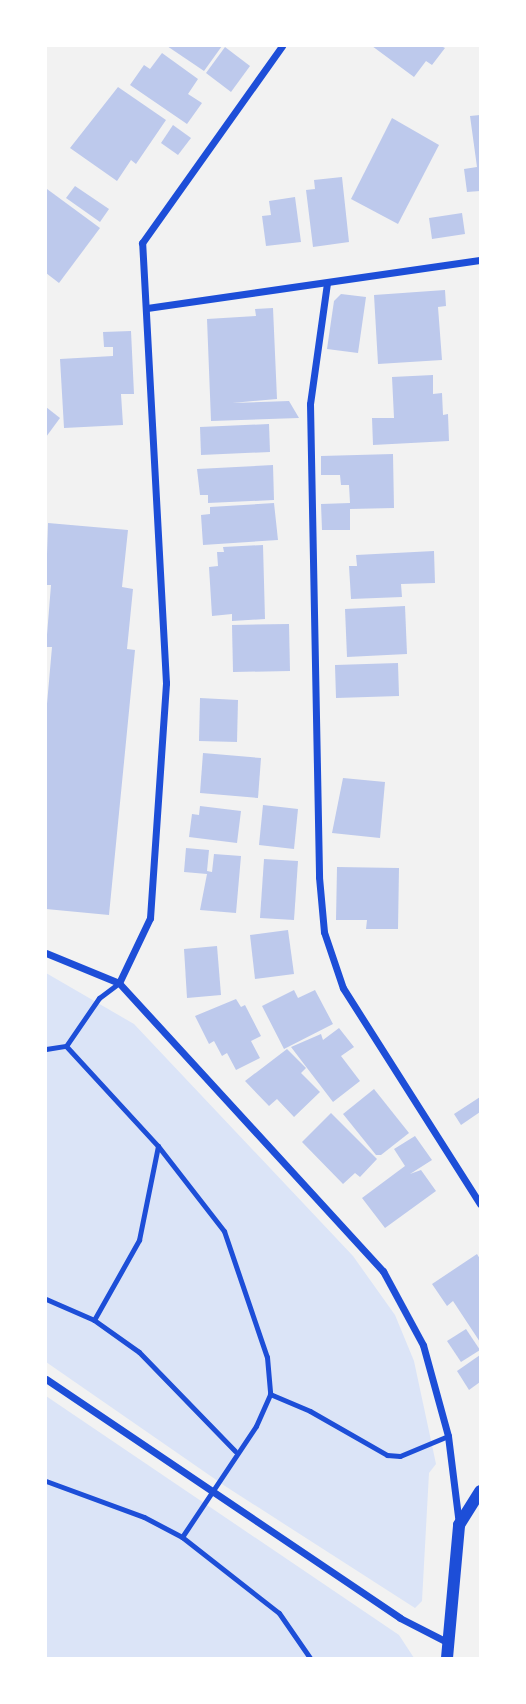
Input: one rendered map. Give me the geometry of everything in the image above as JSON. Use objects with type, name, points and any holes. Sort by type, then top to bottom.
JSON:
[{"type":"street","points":[[119,982],[150,918],[166,682],[142,243],[282,46]]},
{"type":"street","points":[[147,308],[481,260]]},
{"type":"street","points":[[327,283],[310,404],[324,932],[344,988],[481,1204]]},
{"type":"street","points":[[46,953],[119,982],[383,1271],[423,1345],[448,1436],[459,1525],[447,1658]]},
{"type":"street","points":[[46,1379],[400,1618],[447,1642]]},
{"type":"street","points":[[459,1525],[481,1491]]},
{"type":"lane","points":[[46,1049],[66,1046],[99,998],[119,982]]},
{"type":"lane","points":[[66,1046],[158,1146],[224,1231],[267,1357],[270,1394],[256,1426],[235,1451],[182,1537]]},
{"type":"lane","points":[[94,1320],[138,1240],[158,1146]]},
{"type":"lane","points":[[46,1299],[94,1320],[163,1373],[235,1451]]},
{"type":"lane","points":[[270,1394],[310,1411],[387,1455],[400,1456],[448,1436]]},
{"type":"lane","points":[[46,1481],[144,1517],[182,1537],[279,1613],[310,1658]]},
{"type":"shaded area","points":[[46,973],[134,1024],[353,1256],[395,1315],[414,1361],[436,1464],[429,1473],[422,1601],[415,1608],[225,1486],[46,1362]]},
{"type":"shaded area","points":[[46,1396],[399,1635],[414,1658],[46,1658]]},
{"type":"building","points":[[167,46],[222,46],[204,71]]},
{"type":"building","points":[[372,46],[445,48],[432,65],[426,61],[414,77]]},
{"type":"building","points":[[225,47],[250,66],[231,92],[206,73]]},
{"type":"building","points":[[162,53],[198,79],[188,94],[202,103],[187,124],[130,85],[144,65],[150,69]]},
{"type":"building","points":[[118,87],[166,120],[136,164],[131,160],[117,181],[70,148]]},
{"type":"building","points":[[480,115],[480,191],[467,192],[464,169],[477,167],[470,116]]},
{"type":"building","points":[[392,118],[439,145],[398,224],[351,199]]},
{"type":"building","points":[[173,125],[191,138],[178,155],[161,143]]},
{"type":"building","points":[[342,177],[349,242],[313,247],[306,190],[315,189],[314,180]]},
{"type":"building","points":[[75,186],[109,209],[100,222],[66,198]]},
{"type":"building","points":[[47,189],[100,228],[59,283],[46,273]]},
{"type":"building","points":[[295,197],[301,242],[266,246],[262,216],[271,215],[269,201]]},
{"type":"building","points":[[462,213],[465,234],[432,239],[429,218]]},
{"type":"building","points":[[445,290],[446,306],[438,307],[442,360],[378,364],[374,295]]},
{"type":"building","points":[[341,294],[366,297],[358,353],[327,349],[334,301]]},
{"type":"building","points":[[273,308],[277,399],[232,403],[289,401],[299,418],[211,421],[207,319],[256,316],[255,309]]},
{"type":"building","points":[[131,331],[134,394],[121,394],[123,425],[64,428],[60,359],[113,356],[113,347],[104,347],[103,332]]},
{"type":"building","points":[[433,375],[433,394],[442,393],[443,415],[448,414],[449,441],[373,445],[372,418],[394,418],[392,377]]},
{"type":"building","points":[[46,407],[60,418],[46,437]]},
{"type":"building","points":[[269,424],[270,452],[201,455],[200,427]]},
{"type":"building","points":[[393,454],[394,508],[350,509],[350,530],[322,530],[321,504],[350,503],[349,485],[341,485],[340,475],[321,475],[321,456]]},
{"type":"building","points":[[273,465],[274,500],[208,503],[208,495],[200,495],[197,469]]},
{"type":"building","points":[[274,503],[278,540],[203,545],[201,515],[210,514],[210,507]]},
{"type":"building","points":[[48,523],[128,530],[122,587],[133,589],[127,649],[135,650],[109,915],[46,909],[46,715],[52,647],[46,647],[51,585],[46,585]]},
{"type":"building","points":[[263,545],[265,619],[232,621],[232,614],[212,616],[209,567],[218,566],[217,552],[224,552],[223,547]]},
{"type":"building","points":[[434,551],[435,583],[401,584],[402,597],[351,599],[349,566],[357,566],[356,555]]},
{"type":"building","points":[[405,606],[407,654],[347,657],[345,609]]},
{"type":"building","points":[[289,624],[290,671],[233,672],[232,625]]},
{"type":"building","points":[[398,663],[399,696],[336,698],[335,665]]},
{"type":"building","points":[[200,698],[238,700],[237,742],[199,741]]},
{"type":"building","points":[[203,753],[261,758],[258,798],[200,793]]},
{"type":"building","points":[[343,778],[385,782],[380,838],[332,833]]},
{"type":"building","points":[[263,805],[298,809],[294,849],[259,845]]},
{"type":"building","points":[[200,806],[241,811],[237,843],[189,837],[192,814],[199,815]]},
{"type":"building","points":[[186,848],[209,850],[207,871],[212,872],[214,854],[241,856],[236,913],[200,910],[207,874],[184,872]]},
{"type":"building","points":[[264,859],[298,861],[294,920],[260,918]]},
{"type":"building","points":[[337,867],[399,868],[398,929],[366,929],[367,920],[336,920]]},
{"type":"building","points":[[288,930],[294,974],[255,979],[250,935]]},
{"type":"building","points":[[217,946],[221,995],[187,998],[184,949]]},
{"type":"building","points":[[294,990],[298,998],[315,990],[333,1024],[284,1049],[262,1006]]},
{"type":"building","points":[[236,999],[241,1007],[245,1005],[261,1036],[251,1041],[260,1058],[236,1070],[227,1053],[222,1056],[214,1041],[209,1044],[195,1016]]},
{"type":"building","points":[[339,1028],[354,1047],[341,1056],[360,1081],[333,1102],[291,1047],[321,1034],[323,1040]]},
{"type":"building","points":[[287,1049],[306,1068],[301,1073],[320,1092],[294,1117],[277,1099],[269,1106],[245,1081]]},
{"type":"building","points":[[374,1089],[409,1133],[381,1155],[376,1155],[343,1114]]},
{"type":"building","points":[[480,1097],[480,1112],[461,1125],[454,1114]]},
{"type":"building","points":[[331,1113],[377,1159],[360,1177],[355,1173],[343,1184],[302,1142]]},
{"type":"building","points":[[415,1136],[432,1160],[410,1174],[421,1170],[436,1191],[385,1228],[362,1198],[405,1166],[394,1149]]},
{"type":"building","points":[[477,1254],[480,1259],[480,1342],[453,1301],[447,1306],[432,1284]]},
{"type":"building","points":[[466,1329],[480,1350],[461,1362],[447,1341]]},
{"type":"building","points":[[480,1355],[480,1382],[469,1390],[457,1371]]}]
